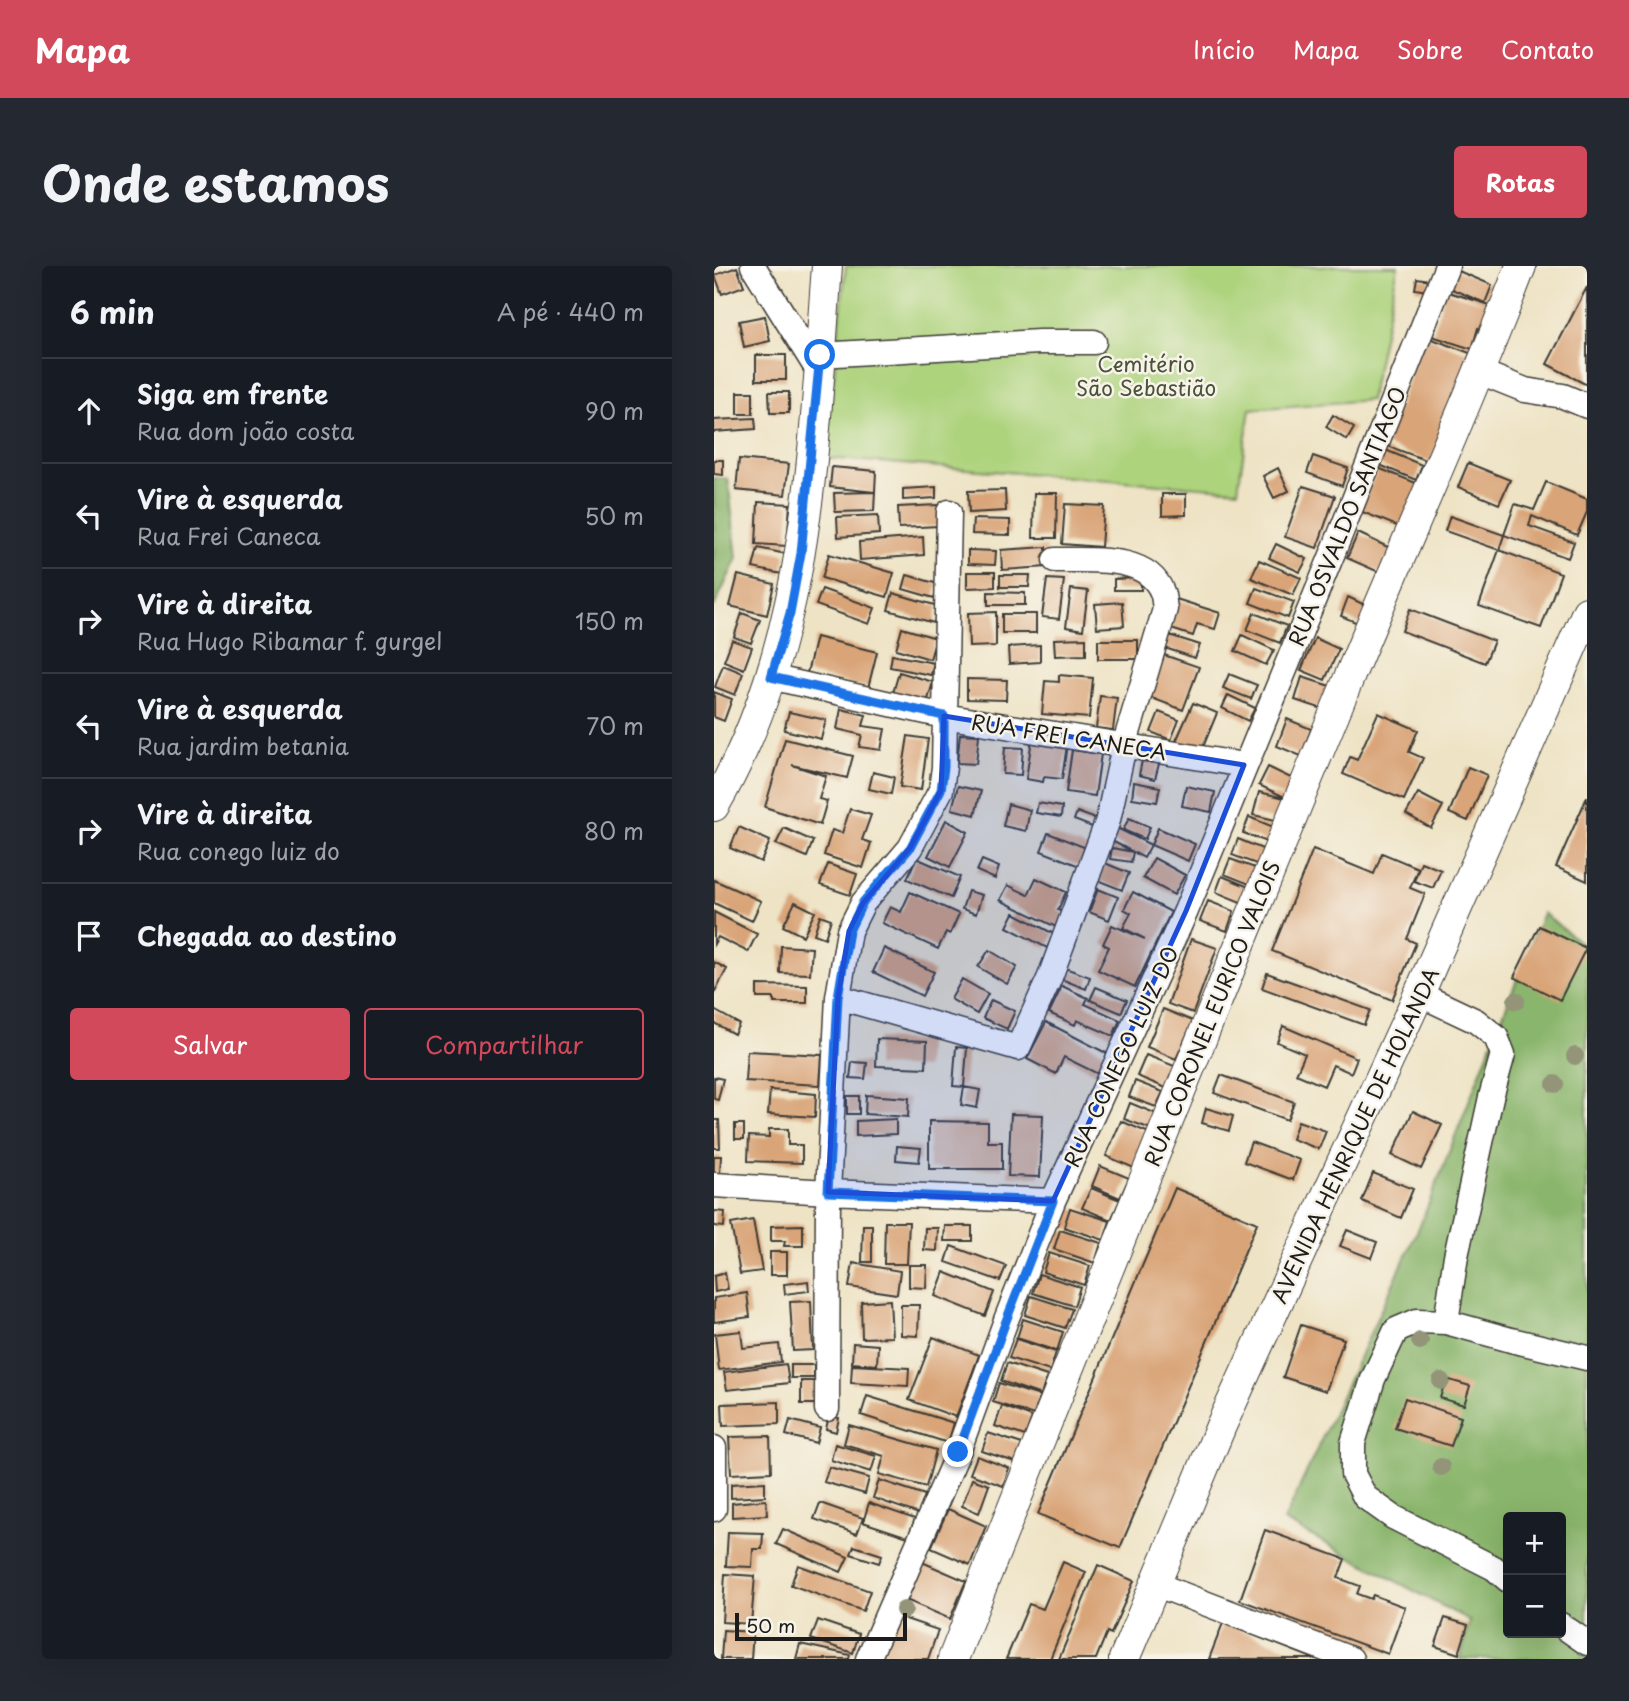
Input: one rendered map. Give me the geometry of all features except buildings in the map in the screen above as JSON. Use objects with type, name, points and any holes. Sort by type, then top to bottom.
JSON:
[{"type":"main road","points":[[719,787],[756,720],[790,613],[799,564],[824,360],[827,266]]},
{"type":"main road","name":"RUA CORONEL EURICO VALOIS","points":[[953,1659],[1116,1245],[1365,640],[1480,372],[1521,266]]},
{"type":"main road","name":"AVENIDA HENRIQUE DE HOLANDA","points":[[1124,1659],[1222,1426],[1419,994],[1587,612]]},
{"type":"street","points":[[753,266],[824,360],[1040,342],[1094,342]]},
{"type":"street","name":"RUA OSVALDO SANTIAGO","points":[[1244,765],[1332,555],[1447,266]]},
{"type":"street","points":[[1480,372],[1525,390],[1563,396],[1587,406]]},
{"type":"street","points":[[827,1409],[828,1192],[838,997],[849,931],[863,902],[910,848],[941,790],[944,767],[949,512]]},
{"type":"street","points":[[838,997],[1018,1048],[1050,977],[1108,820],[1124,746],[1165,609],[1162,592],[1152,578],[1136,567],[1119,563],[1055,560]]},
{"type":"street","name":"RUA FREI CANECA","points":[[771,677],[944,716],[1244,765]]},
{"type":"street","name":"RUA CONEGO LUIZ DO","points":[[868,1659],[958,1452],[1053,1201],[1186,911],[1244,765]]},
{"type":"street","points":[[1419,994],[1476,1021],[1496,1037],[1503,1054],[1490,1097],[1456,1256],[1446,1322]]},
{"type":"street","points":[[714,1185],[1053,1201]]},
{"type":"street","points":[[1503,1576],[1494,1568],[1393,1517],[1365,1497],[1353,1474],[1353,1443],[1373,1379],[1396,1330],[1417,1321],[1446,1322],[1587,1358]]},
{"type":"street","points":[[714,1448],[714,1509]]},
{"type":"street","points":[[1154,1584],[1351,1659]]},
{"type":"street","points":[[1566,1628],[1587,1643]]},
{"type":"highlighted area","points":[[944,716],[1244,765],[1186,911],[1053,1201],[828,1192],[838,997],[849,931],[863,903],[910,848],[941,790]]},
{"type":"green space","name":"Cemitério São Sebastião","points":[[846,266],[1398,266],[1370,400],[1250,409],[1238,490],[825,458]]},
{"type":"green space","points":[[714,478],[728,479],[737,558],[714,607]]},
{"type":"green space","points":[[1543,913],[1587,948],[1587,1659],[1460,1659],[1470,1621],[1284,1521],[1421,1223]]},
{"type":"route","points":[[820,355],[801,553],[790,613],[771,677],[944,716],[941,790],[910,848],[863,902],[849,931],[838,997],[828,1192],[1053,1201],[958,1452]]}]
